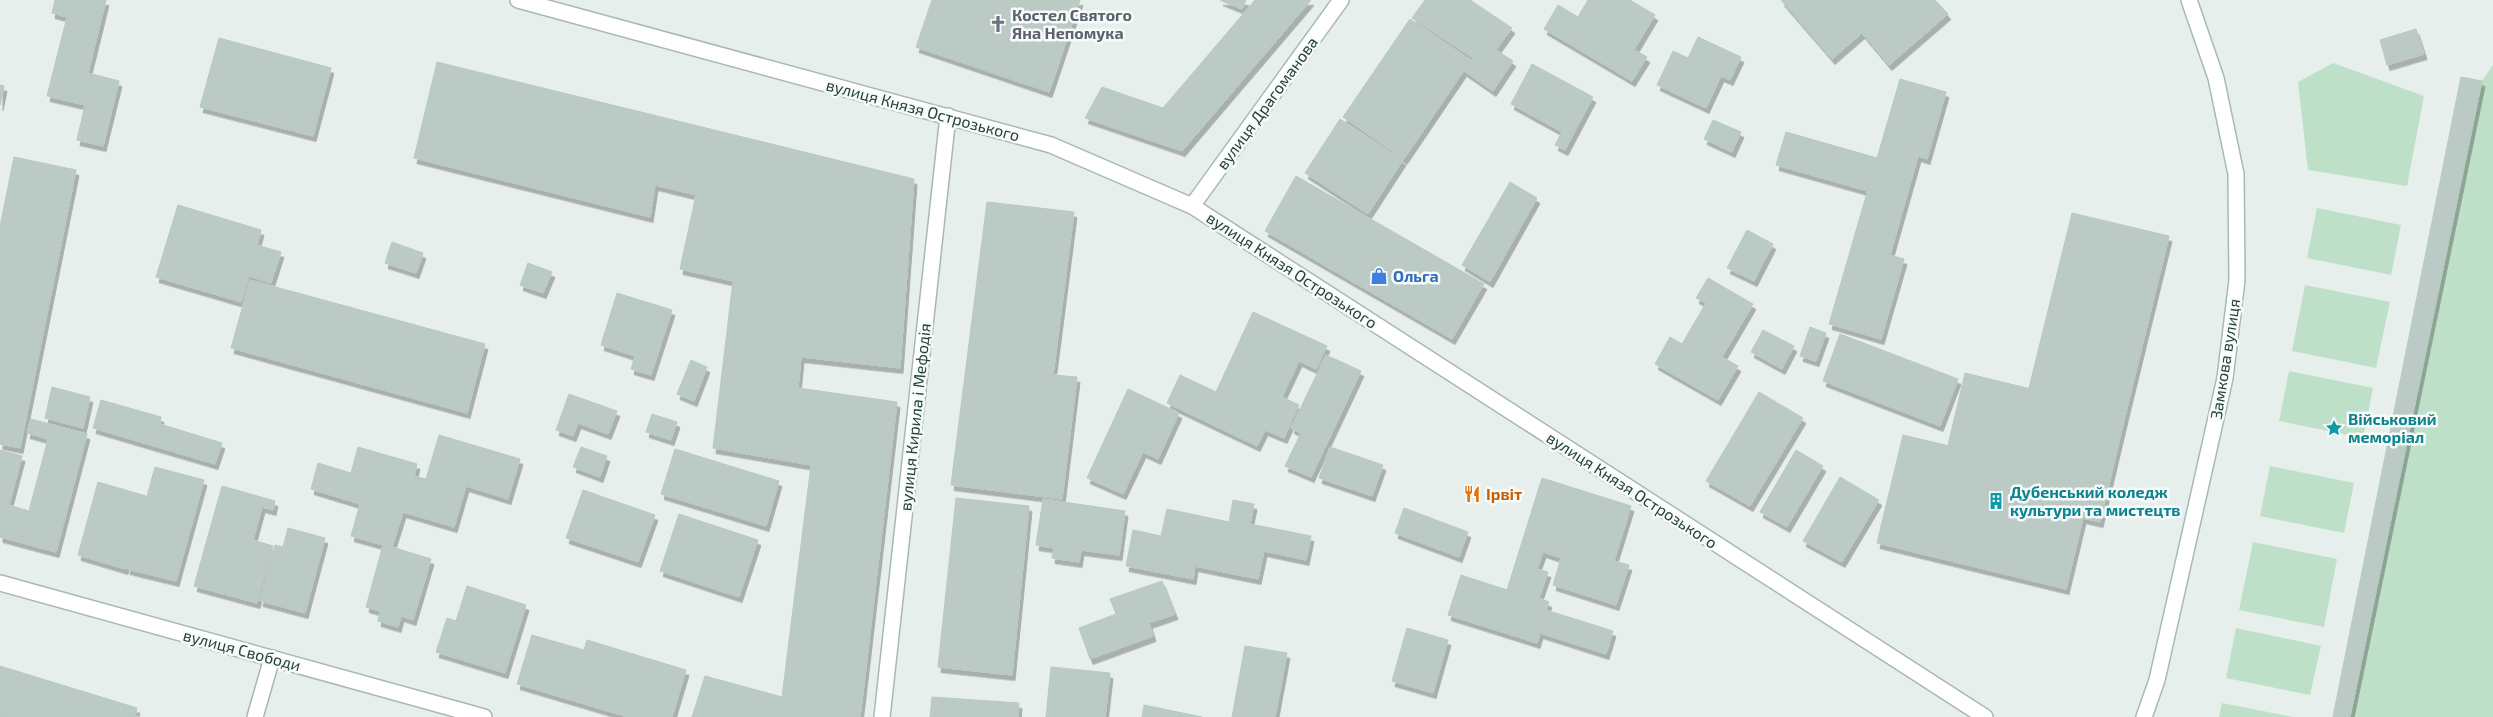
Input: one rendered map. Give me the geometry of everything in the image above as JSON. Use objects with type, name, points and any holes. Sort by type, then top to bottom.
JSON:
[{"type":"street","name":"вулиця Князя Острозького","points":[[518,0],[1051,145],[1192,206],[1985,717]]},
{"type":"street","name":"вулиця Драгоманова","points":[[1192,206],[1341,0]]},
{"type":"street","name":"Замкова вулиця","points":[[2144,717],[2157,680],[2225,378],[2237,280],[2236,174],[2216,78],[2189,0]]},
{"type":"street","name":"вулиця Кирила і Мефодія","points":[[882,717],[948,116]]},
{"type":"street","name":"вулиця Свободи","points":[[0,583],[484,717]]},
{"type":"street","points":[[255,717],[272,658]]},
{"type":"green space","points":[[2333,63],[2424,96],[2407,186],[2308,170],[2298,82]]},
{"type":"green space","points":[[2493,65],[2493,717],[2350,717],[2482,81]]},
{"type":"green space","points":[[2317,208],[2401,225],[2391,275],[2307,258]]},
{"type":"green space","points":[[2305,285],[2390,302],[2376,368],[2292,351]]},
{"type":"green space","points":[[2289,371],[2373,388],[2363,438],[2279,421]]},
{"type":"green space","points":[[2270,466],[2354,483],[2344,533],[2260,516]]},
{"type":"green space","points":[[2253,542],[2337,559],[2324,627],[2239,610]]},
{"type":"green space","points":[[2236,628],[2321,646],[2310,695],[2226,678]]},
{"type":"green space","points":[[2222,703],[2293,717],[2219,717]]},
{"type":"building","points":[[55,0],[106,0],[88,73],[119,81],[103,146],[77,140],[85,105],[47,96],[67,17],[52,13]]},
{"type":"building","name":"Костел Святого Яна Непомука","points":[[932,0],[1080,0],[1049,92],[916,47]]},
{"type":"building","points":[[1220,0],[1246,0],[1242,9]]},
{"type":"building","points":[[1255,0],[1311,0],[1182,151],[1085,118],[1102,87],[1163,108]]},
{"type":"building","points":[[1425,0],[1470,0],[1512,28],[1496,50],[1513,61],[1493,91],[1464,71],[1473,58],[1412,18]]},
{"type":"building","points":[[1588,0],[1630,0],[1655,15],[1634,50],[1647,57],[1632,81],[1544,29],[1558,5],[1578,17]]},
{"type":"building","points":[[1781,0],[1935,0],[1948,14],[1889,65],[1862,33],[1832,59]]},
{"type":"building","points":[[1410,19],[1471,60],[1404,159],[1343,117]]},
{"type":"building","points":[[2416,29],[2424,54],[2387,65],[2380,40]]},
{"type":"building","points":[[1698,37],[1741,57],[1730,80],[1721,76],[1706,108],[1657,85],[1673,51],[1688,58]]},
{"type":"building","points":[[219,38],[331,68],[313,136],[200,107]]},
{"type":"building","points":[[437,62],[914,179],[900,368],[801,357],[798,388],[897,402],[866,667],[787,657],[811,465],[713,448],[733,281],[680,269],[696,195],[655,185],[650,217],[414,158]]},
{"type":"building","points":[[1532,64],[1593,97],[1565,150],[1555,145],[1562,132],[1511,104]]},
{"type":"building","points":[[2461,77],[2482,81],[2350,717],[2333,717]]},
{"type":"building","points":[[1900,79],[1946,92],[1927,159],[1918,156],[1890,255],[1904,259],[1881,339],[1829,324]]},
{"type":"building","points":[[0,85],[4,86],[0,105]]},
{"type":"building","points":[[1340,119],[1403,160],[1368,214],[1305,173]]},
{"type":"building","points":[[1713,120],[1741,132],[1732,152],[1704,139]]},
{"type":"building","points":[[1786,132],[1877,158],[1868,191],[1776,165]]},
{"type":"building","points":[[14,157],[76,170],[20,448],[0,444],[0,227]]},
{"type":"building","points":[[1296,176],[1484,284],[1452,339],[1265,231]]},
{"type":"building","points":[[1510,182],[1537,198],[1490,282],[1462,265]]},
{"type":"building","points":[[987,202],[1074,212],[1053,375],[1077,377],[1062,499],[951,485]]},
{"type":"building","points":[[178,205],[261,230],[257,245],[281,252],[271,283],[249,276],[241,302],[156,277]]},
{"type":"building","points":[[2072,213],[2169,236],[2126,412],[2029,388]]},
{"type":"building","points":[[1747,230],[1773,244],[1754,281],[1727,268]]},
{"type":"building","points":[[392,242],[423,253],[416,273],[385,263]]},
{"type":"building","points":[[528,263],[552,272],[543,293],[520,285]]},
{"type":"building","points":[[1708,278],[1753,304],[1722,357],[1738,366],[1718,400],[1655,364],[1670,337],[1682,344],[1706,303],[1696,298]]},
{"type":"building","points":[[250,280],[485,344],[467,413],[231,348]]},
{"type":"building","points":[[617,293],[672,310],[651,375],[631,369],[635,356],[601,345]]},
{"type":"building","points":[[1253,312],[1327,346],[1316,369],[1299,361],[1282,397],[1299,405],[1284,438],[1265,430],[1257,446],[1167,403],[1180,375],[1216,392]]},
{"type":"building","points":[[1810,327],[1826,333],[1816,361],[1800,356]]},
{"type":"building","points":[[1763,330],[1794,346],[1782,369],[1751,352]]},
{"type":"building","points":[[1840,334],[1958,379],[1940,426],[1823,381]]},
{"type":"building","points":[[1326,355],[1361,371],[1311,477],[1285,466],[1301,433],[1291,428]]},
{"type":"building","points":[[691,360],[707,367],[694,401],[677,394]]},
{"type":"building","points":[[1965,373],[2126,412],[2109,484],[1948,445]]},
{"type":"building","points":[[52,387],[90,397],[83,428],[45,418]]},
{"type":"building","points":[[1128,389],[1179,413],[1158,459],[1143,452],[1123,494],[1087,478]]},
{"type":"building","points":[[1759,392],[1803,418],[1750,506],[1706,481]]},
{"type":"building","points":[[569,394],[617,411],[608,434],[578,423],[573,436],[556,430]]},
{"type":"building","points":[[101,400],[161,417],[160,424],[222,443],[215,464],[93,428]]},
{"type":"building","points":[[652,414],[677,422],[671,440],[646,432]]},
{"type":"building","points":[[31,419],[87,434],[56,552],[0,537],[0,450],[22,456],[9,505],[29,511],[48,439],[27,433]]},
{"type":"building","points":[[439,435],[520,459],[508,499],[466,486],[454,527],[403,512],[392,547],[431,559],[413,620],[401,616],[398,627],[378,621],[380,611],[366,607],[383,545],[351,536],[360,504],[311,489],[318,463],[351,473],[358,447],[417,464],[414,476],[426,479]]},
{"type":"building","name":"Дубенський коледж культури та мистецтв","points":[[1903,435],[2109,484],[2100,522],[2083,518],[2066,589],[1877,543]]},
{"type":"building","points":[[581,447],[607,456],[600,477],[573,467]]},
{"type":"building","points":[[1330,447],[1383,465],[1372,496],[1319,478]]},
{"type":"building","points":[[675,449],[779,481],[766,526],[661,494]]},
{"type":"building","points":[[1796,450],[1823,466],[1787,527],[1760,512]]},
{"type":"building","points":[[155,467],[204,480],[176,581],[127,569]]},
{"type":"building","points":[[1840,477],[1879,500],[1842,562],[1803,541]]},
{"type":"building","points":[[1542,478],[1631,506],[1614,561],[1629,565],[1616,605],[1553,585],[1561,558],[1543,552],[1537,569],[1548,572],[1539,598],[1549,602],[1546,610],[1613,631],[1606,654],[1540,633],[1537,643],[1448,615],[1461,575],[1507,590]]},
{"type":"building","points":[[98,482],[146,496],[125,569],[78,555]]},
{"type":"building","points":[[222,486],[275,501],[273,510],[262,507],[253,540],[273,546],[257,603],[194,586]]},
{"type":"building","points":[[583,490],[655,515],[638,562],[566,538]]},
{"type":"building","points":[[956,498],[1029,506],[1012,675],[938,667]]},
{"type":"building","points":[[1043,499],[1125,511],[1119,555],[1081,550],[1079,562],[1052,558],[1054,548],[1036,545]]},
{"type":"building","points":[[1233,500],[1254,504],[1250,524],[1311,536],[1306,560],[1264,551],[1258,579],[1195,566],[1193,579],[1126,566],[1133,530],[1161,536],[1167,509],[1229,522]]},
{"type":"building","points":[[1404,508],[1468,532],[1459,557],[1395,533]]},
{"type":"building","points":[[679,514],[758,540],[739,597],[660,571]]},
{"type":"building","points":[[288,528],[325,538],[305,613],[260,601],[275,545],[283,547]]},
{"type":"building","points":[[1162,581],[1175,614],[1149,623],[1153,636],[1090,659],[1079,628],[1116,614],[1110,599]]},
{"type":"building","points":[[467,586],[526,605],[505,673],[436,652],[447,618],[456,621]]},
{"type":"building","points":[[1407,628],[1448,640],[1433,693],[1392,681]]},
{"type":"building","points":[[532,635],[584,650],[587,640],[686,670],[672,717],[628,717],[517,684]]},
{"type":"building","points":[[1245,646],[1287,653],[1275,717],[1232,717]]},
{"type":"building","points":[[787,657],[866,667],[860,717],[692,717],[705,676],[782,697]]},
{"type":"building","points":[[0,666],[137,708],[135,716],[140,717],[0,717]]},
{"type":"building","points":[[1051,667],[1110,673],[1105,717],[1046,717]]},
{"type":"building","points":[[932,697],[1019,703],[1018,717],[930,717]]},
{"type":"building","points":[[1144,705],[1202,717],[1142,717]]},
{"type":"place","name":"Костел Святого Яна Непомука","points":[[998,24]]},
{"type":"place","name":"Ольга","points":[[1379,276]]},
{"type":"place","name":"Військовий меморіал","points":[[2334,428]]},
{"type":"place","name":"Ірвіт","points":[[1472,494]]},
{"type":"place","name":"Дубенський коледж культури та мистецтв","points":[[1996,501]]}]
